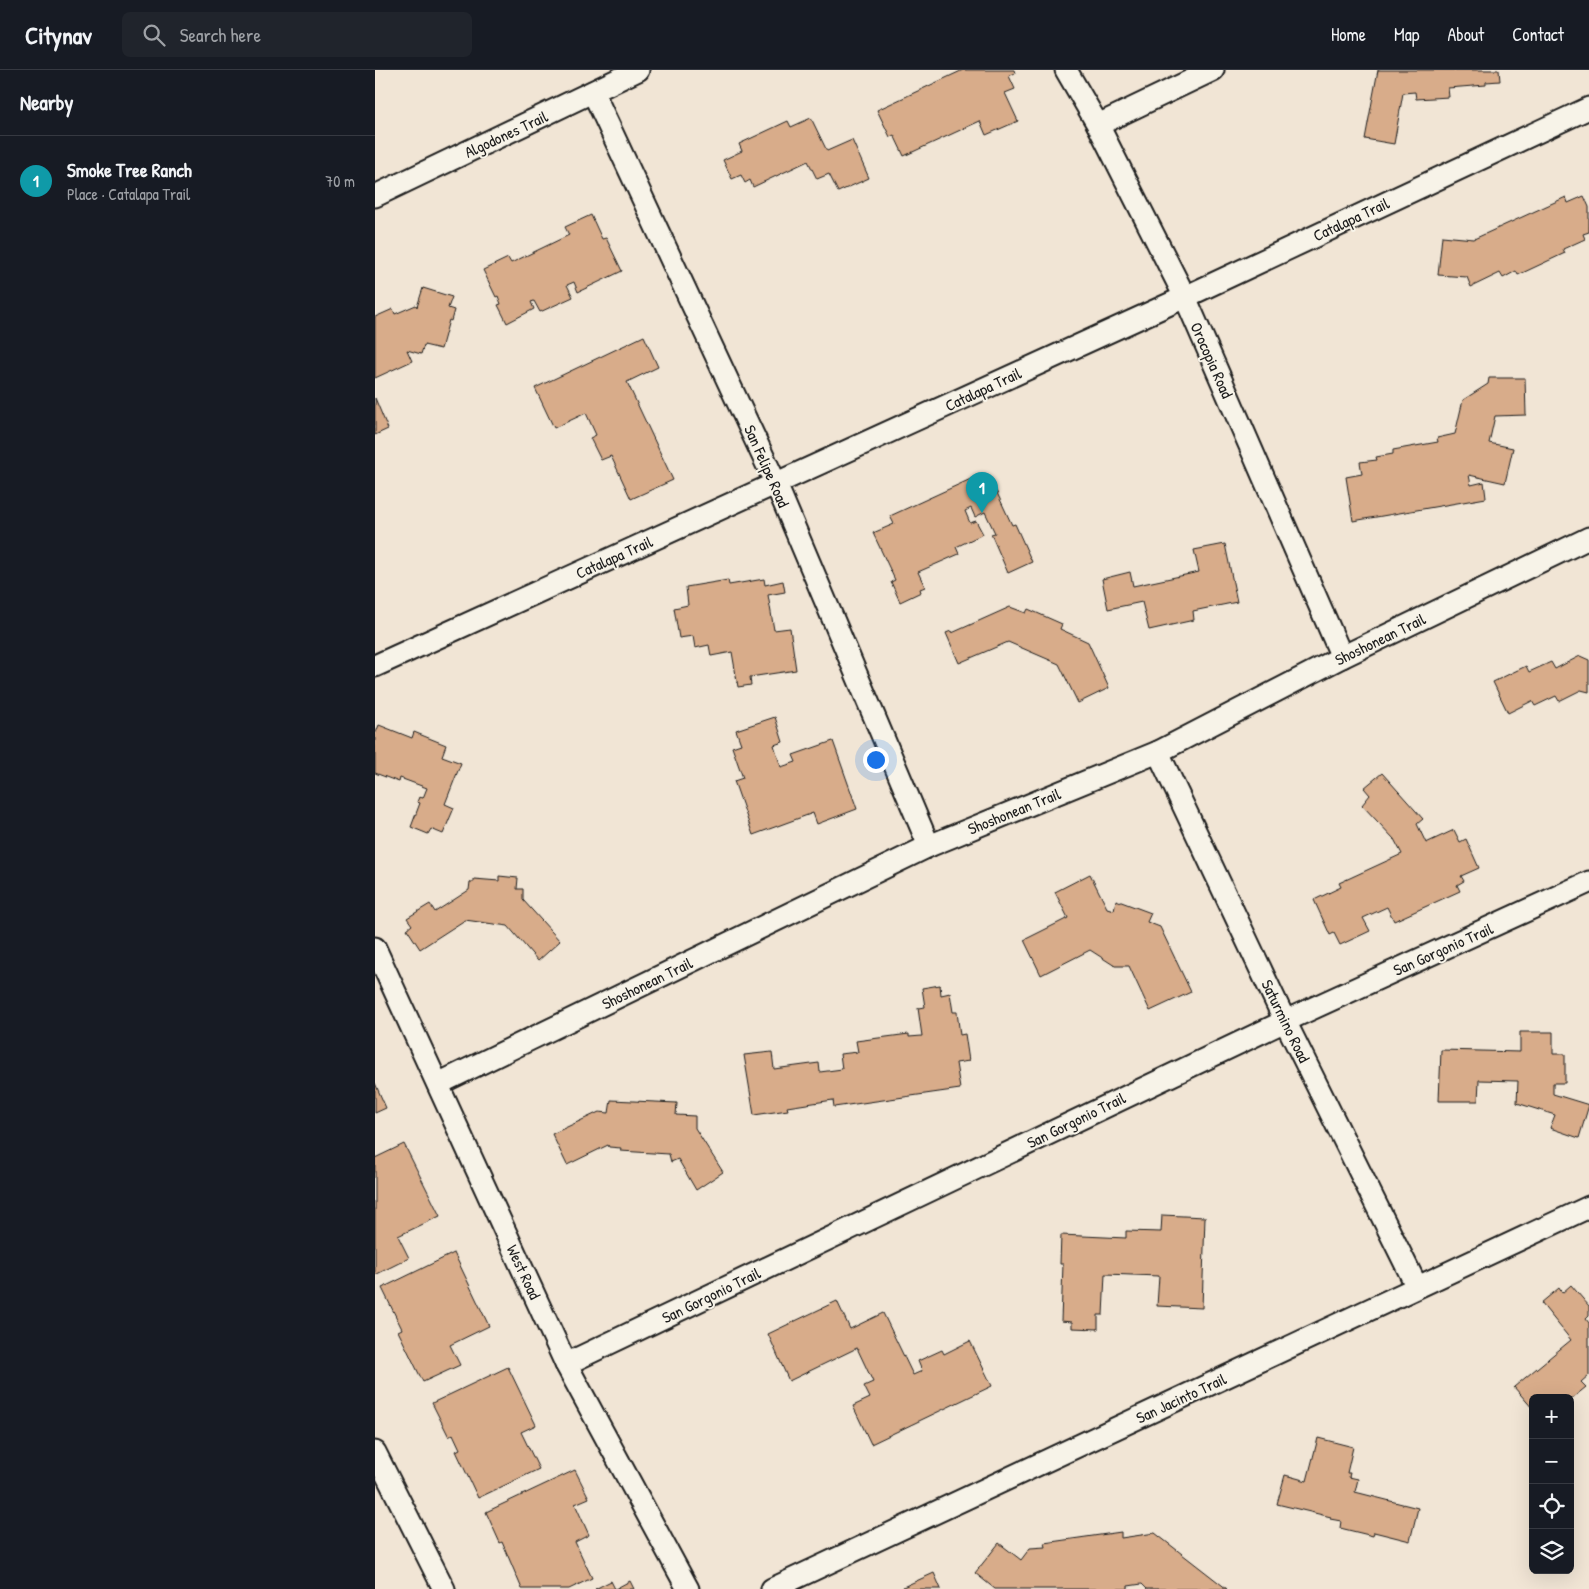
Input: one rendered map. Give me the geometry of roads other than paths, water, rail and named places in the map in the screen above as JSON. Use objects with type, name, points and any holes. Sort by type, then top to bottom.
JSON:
[{"type":"street","name":"Algodones Trail","points":[[375,196],[637,70]]},
{"type":"street","name":"Orocopia Road","points":[[1066,70],[1098,125],[1185,297],[1342,657]]},
{"type":"street","points":[[1098,125],[1213,70]]},
{"type":"street","name":"San Felipe Road","points":[[593,92],[776,484],[929,846]]},
{"type":"street","name":"Catalapa Trail","points":[[375,666],[1185,297],[1589,108]]},
{"type":"street","name":"Shoshonean Trail","points":[[438,1084],[929,846],[1158,752],[1342,657],[1589,538]]},
{"type":"street","name":"Saturmino Road","points":[[1158,752],[1285,1020],[1417,1288]]},
{"type":"street","name":"San Gorgonio Trail","points":[[566,1364],[1285,1020],[1589,882]]},
{"type":"street","name":"West Road","points":[[375,948],[566,1364],[688,1589]]},
{"type":"street","name":"San Jacinto Trail","points":[[772,1589],[1589,1208]]},
{"type":"street","points":[[375,1452],[444,1589]]},
{"type":"place","name":"Smoke Tree Ranch","points":[[982,513]]}]
